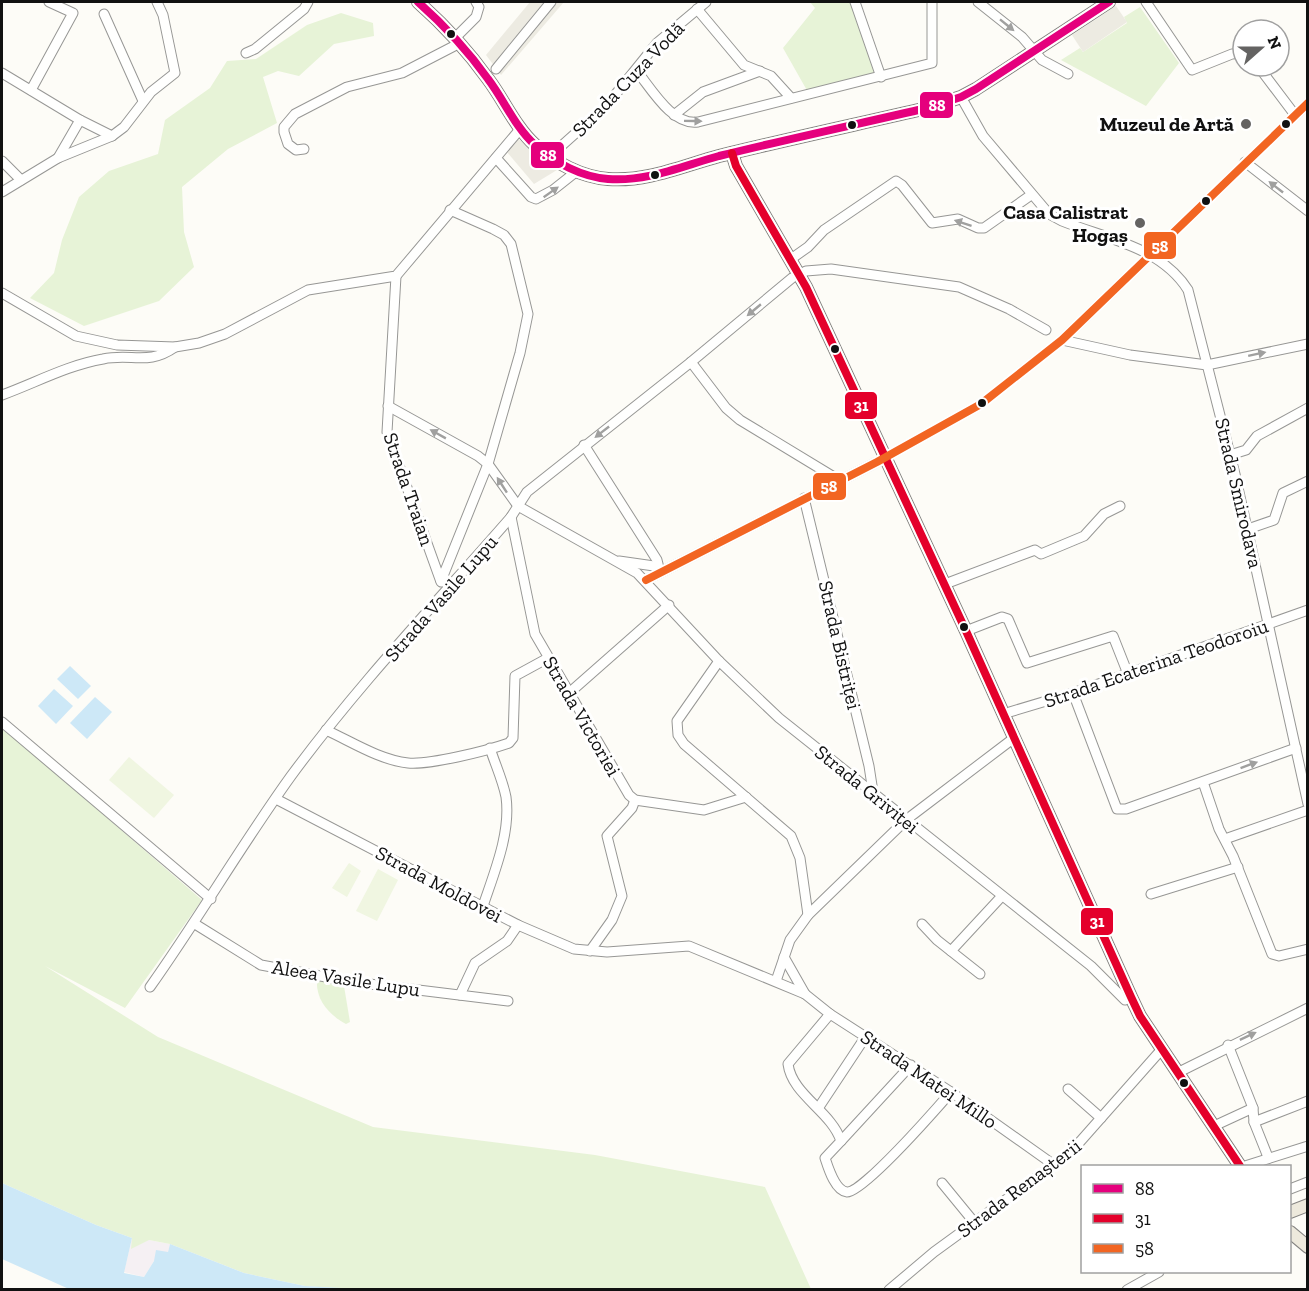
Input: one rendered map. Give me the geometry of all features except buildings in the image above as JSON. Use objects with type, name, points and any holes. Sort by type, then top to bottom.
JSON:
[{"type":"main road","points":[[418,2],[457,41],[488,79],[521,128],[549,157],[592,177],[627,180],[656,175],[732,153],[927,108],[960,97],[1109,2]]},
{"type":"main road","points":[[732,153],[736,166],[800,274],[945,585],[1131,997],[1162,1049],[1239,1165]]},
{"type":"main road","points":[[1291,1212],[1308,1206]]},
{"type":"main road","points":[[1291,1233],[1308,1247]]},
{"type":"street","points":[[31,90],[73,13],[49,2]]},
{"type":"street","points":[[2,192],[58,158],[112,136],[124,127],[151,92],[176,73],[163,15],[157,2]]},
{"type":"street","points":[[246,53],[255,49],[304,9],[308,2]]},
{"type":"street","points":[[304,148],[296,150],[288,144],[284,132],[284,127],[295,114],[346,87],[402,73],[457,41],[476,17],[479,7],[476,2]]},
{"type":"street","points":[[496,69],[551,2]]},
{"type":"street","name":"Strada Cuza Vodă","points":[[549,157],[606,106],[657,43],[706,2]]},
{"type":"street","points":[[855,2],[881,77]]},
{"type":"street","points":[[636,70],[674,115],[684,122],[698,122],[932,63],[930,2]]},
{"type":"street","points":[[978,2],[1022,37],[1042,60],[1068,74]]},
{"type":"street","points":[[1146,2],[1192,70],[1231,55]]},
{"type":"street","points":[[697,9],[744,65],[771,76],[791,98]]},
{"type":"street","points":[[104,14],[143,101]]},
{"type":"street","points":[[674,115],[704,92],[759,71]]},
{"type":"street","points":[[2,73],[80,120],[112,136]]},
{"type":"street","points":[[1267,78],[1295,115]]},
{"type":"street","name":"Strada Smirodava","points":[[960,97],[983,136],[1030,195],[1049,214],[1152,255],[1172,268],[1188,290],[1248,529],[1308,804]]},
{"type":"street","points":[[646,580],[967,414],[1062,340],[1308,103]]},
{"type":"street","points":[[58,158],[80,120]]},
{"type":"street","points":[[2,293],[76,336],[117,345],[175,347],[199,343],[225,334],[308,290],[396,276],[521,128]]},
{"type":"street","points":[[496,158],[531,197],[536,199],[554,190],[577,171]]},
{"type":"street","points":[[2,161],[21,180]]},
{"type":"street","points":[[1245,162],[1308,211]]},
{"type":"street","points":[[792,259],[808,247],[824,230],[892,182],[902,185],[932,223],[958,219],[978,228],[991,226],[1030,195]]},
{"type":"street","points":[[441,580],[488,464],[519,360],[528,314],[511,244],[504,235],[450,210]]},
{"type":"street","points":[[800,274],[831,269],[959,287],[1009,309],[1046,330]]},
{"type":"street","name":"Strada Vasile Lupu","points":[[150,987],[195,924],[276,799],[327,730],[511,517],[527,492],[691,362],[792,278],[800,274]]},
{"type":"street","name":"Strada Traian","points":[[396,276],[387,432],[445,592]]},
{"type":"street","points":[[1062,340],[1130,355],[1207,365],[1308,344]]},
{"type":"street","points":[[2,395],[59,372],[103,359],[161,357],[175,347]]},
{"type":"street","points":[[691,362],[726,408],[740,420],[834,477],[836,482]]},
{"type":"street","name":"Strada Griviței","points":[[388,406],[488,464],[518,506],[646,580],[719,661],[779,718],[1001,897],[1091,966],[1125,1000],[1131,997]]},
{"type":"street","points":[[1230,455],[1246,450],[1257,435],[1308,408]]},
{"type":"street","points":[[584,445],[657,560],[660,572]]},
{"type":"street","points":[[1248,529],[1274,520],[1283,493],[1308,481]]},
{"type":"street","name":"Strada Bistriței","points":[[804,498],[870,766],[873,792]]},
{"type":"street","points":[[945,585],[1035,550],[1041,554],[1079,538],[1104,514],[1120,506]]},
{"type":"street","name":"Strada Victoriei","points":[[511,517],[531,619],[548,658],[620,784],[635,800]]},
{"type":"street","name":"Strada Griviței","points":[[617,562],[624,560],[654,566],[660,572]]},
{"type":"street","points":[[568,694],[669,605]]},
{"type":"street","name":"Strada Ecaterina Teodoroiu","points":[[1003,714],[1073,693],[1308,610]]},
{"type":"street","points":[[966,631],[1002,617],[1008,619],[1028,663],[1113,636],[1128,674]]},
{"type":"street","points":[[327,730],[363,747],[408,763],[509,744],[513,738],[515,676],[548,658]]},
{"type":"street","points":[[719,661],[677,721],[678,735],[684,744],[786,831],[795,842],[808,915]]},
{"type":"street","points":[[1073,693],[1117,809],[1126,810],[1296,748]]},
{"type":"street","points":[[2,722],[211,899]]},
{"type":"street","points":[[776,981],[794,932],[808,915],[906,820],[1014,738]]},
{"type":"street","points":[[483,906],[501,849],[507,809],[504,788],[490,748]]},
{"type":"street","points":[[1203,782],[1272,954],[1279,956],[1308,949]]},
{"type":"street","points":[[590,951],[612,920],[622,896],[607,836],[632,808],[635,800],[704,810],[746,797]]},
{"type":"street","name":"Strada Moldovei","points":[[276,799],[518,925],[574,949],[607,952]]},
{"type":"street","points":[[1225,839],[1308,810]]},
{"type":"street","points":[[1151,894],[1238,867]]},
{"type":"street","points":[[951,951],[1001,897]]},
{"type":"street","name":"Aleea Vasile Lupu","points":[[195,924],[261,965],[353,982],[508,1001]]},
{"type":"street","points":[[922,924],[980,974]]},
{"type":"street","points":[[460,995],[475,963],[507,941],[518,925]]},
{"type":"street","name":"Strada Matei Millo","points":[[607,952],[689,946],[805,994],[830,1014],[911,1065],[1054,1165]]},
{"type":"street","name":"Strada Matei Millo","points":[[784,957],[805,994]]},
{"type":"street","points":[[1178,1072],[1228,1045],[1308,1008]]},
{"type":"street","points":[[830,1014],[788,1064],[793,1080],[819,1107],[841,1141]]},
{"type":"street","points":[[819,1107],[866,1036]]},
{"type":"street","points":[[1228,1045],[1253,1108],[1254,1122],[1268,1157]]},
{"type":"street","name":"Strada Renașterii","points":[[889,1290],[934,1251],[1054,1165],[1083,1141],[1162,1049]]},
{"type":"street","points":[[911,1065],[825,1158],[837,1184],[844,1191],[849,1192],[856,1188],[887,1161],[951,1092]]},
{"type":"street","points":[[1068,1089],[1101,1118]]},
{"type":"street","points":[[1254,1122],[1308,1101]]},
{"type":"street","points":[[1214,1126],[1253,1108]]},
{"type":"street","points":[[1250,1165],[1268,1157],[1308,1146]]},
{"type":"street","points":[[1291,1189],[1308,1182]]},
{"type":"street","points":[[942,1183],[974,1222]]},
{"type":"street","points":[[1127,1290],[1157,1273]]},
{"type":"shaded area","points":[[530,2],[564,2],[501,75],[486,55]]},
{"type":"shaded area","points":[[1116,6],[1127,22],[1083,52],[1072,35]]},
{"type":"shaded area","points":[[517,138],[557,170],[534,184],[506,151]]},
{"type":"shaded area","points":[[143,1148],[149,1240],[170,1244],[168,1252],[154,1261],[144,1277],[124,1272],[132,1238]]},
{"type":"green space","points":[[810,2],[855,2],[881,77],[809,94],[783,48],[815,8]]},
{"type":"green space","points":[[1140,7],[1179,63],[1146,106],[1061,60],[1080,48],[1083,52],[1127,23],[1124,17]]},
{"type":"green space","points":[[341,13],[373,23],[374,36],[334,44],[299,76],[278,71],[263,77],[277,123],[228,149],[182,187],[184,232],[194,267],[159,301],[84,326],[30,298],[54,273],[62,240],[79,197],[109,171],[158,154],[165,120],[210,88],[227,61],[256,59],[307,25]]},
{"type":"green space","points":[[2,727],[202,900],[125,1008],[45,966],[158,1037],[373,1127],[595,1155],[765,1187],[811,1289],[361,1290],[305,1286],[244,1273],[170,1244],[149,1240],[131,1249],[132,1238],[96,1225],[2,1183]]},
{"type":"green space","points":[[129,757],[174,795],[154,818],[109,780]]},
{"type":"green space","points":[[349,863],[361,871],[347,897],[332,888]]},
{"type":"green space","points":[[378,869],[398,880],[377,921],[356,911]]},
{"type":"green space","points":[[317,977],[344,986],[350,1022],[346,1024],[328,1011],[318,993]]},
{"type":"water","points":[[70,666],[91,686],[78,699],[57,679]]},
{"type":"water","points":[[54,689],[73,706],[56,724],[38,706]]},
{"type":"water","points":[[95,697],[112,712],[87,739],[70,723]]},
{"type":"water","points":[[2,1183],[96,1225],[132,1238],[124,1273],[144,1277],[154,1261],[156,1250],[168,1252],[170,1244],[244,1273],[305,1286],[360,1289],[69,1289],[2,1259]]},
{"type":"transit line","name":"88","points":[[418,2],[472,58],[494,87],[521,130],[535,145],[551,158],[579,172],[608,179],[651,176],[719,156],[927,108],[961,97],[1109,2]]},
{"type":"transit line","name":"58","points":[[646,580],[877,462],[981,404],[1062,340],[1308,103]]},
{"type":"transit line","name":"31","points":[[732,153],[736,166],[806,287],[966,631],[1140,1016],[1239,1165]]},
{"type":"place","name":"Muzeul de Artă","points":[[1246,124]]},
{"type":"place","name":"Casa Calistrat Hogaș","points":[[1140,223]]}]
